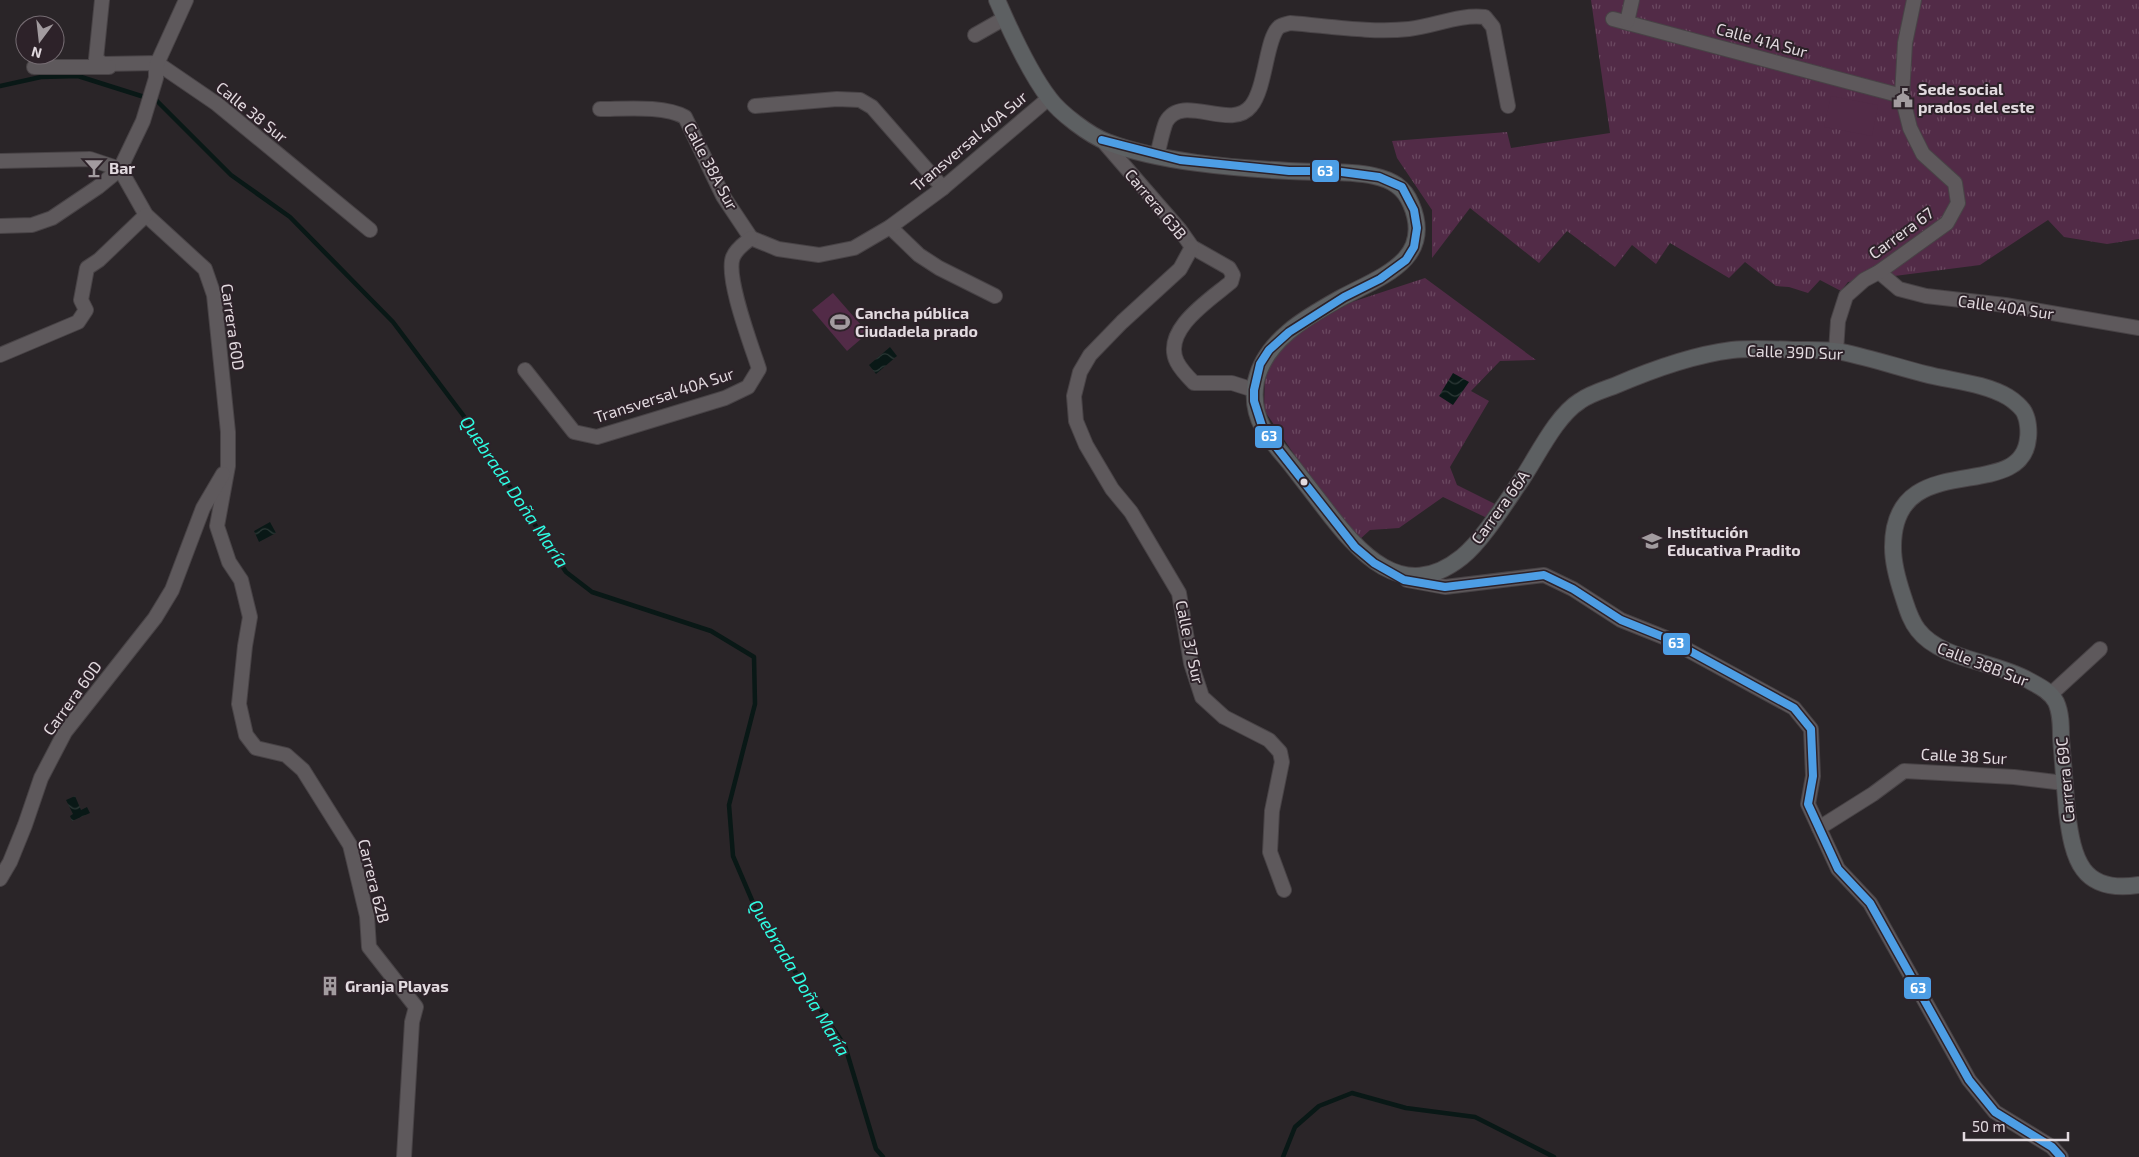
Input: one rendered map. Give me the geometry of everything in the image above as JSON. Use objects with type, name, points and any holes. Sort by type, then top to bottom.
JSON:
[{"type":"main road","name":"Carrera 63B","points":[[997,0],[1049,98],[1062,112],[1102,140]]},
{"type":"main road","points":[[1102,140],[1157,156],[1180,160],[1289,171],[1334,171],[1379,176],[1402,187],[1414,210],[1417,228],[1414,247],[1406,260],[1380,279],[1344,297],[1289,332],[1269,350],[1260,364],[1254,390],[1257,414],[1270,439],[1355,547],[1374,563],[1393,573]]},
{"type":"main road","name":"Calle 39D Sur","points":[[1582,399],[1632,378],[1688,360],[1733,350],[1836,351],[1980,387],[2010,398],[2024,410],[2028,420],[2028,442],[2025,451],[2012,465],[1996,474],[1960,478],[1919,491],[1910,498],[1902,510],[1892,546]]},
{"type":"main road","name":"Carrera 66A","points":[[1393,573],[1410,576],[1426,575],[1463,557],[1480,537],[1560,422],[1573,406],[1582,399]]},
{"type":"main road","name":"Calle 38B Sur","points":[[1892,546],[1895,572],[1913,625],[1930,642],[1950,654],[2003,668],[2051,694]]},
{"type":"main road","name":"Carrera 69C","points":[[2051,694],[2060,710],[2064,783],[2073,854],[2084,873],[2106,885],[2132,888],[2139,886]]},
{"type":"street","points":[[102,0],[96,59],[103,64],[156,69]]},
{"type":"street","points":[[0,226],[32,225],[52,218],[98,187],[120,169],[143,121],[156,69],[186,0]]},
{"type":"street","name":"Calle 41A Sur","points":[[1632,0],[1620,20],[1902,96]]},
{"type":"street","name":"Carrera 67","points":[[1836,351],[1838,321],[1846,296],[1864,280],[1879,272],[1947,223],[1958,203],[1955,183],[1923,154],[1910,128],[1902,96],[1905,44],[1914,0]]},
{"type":"street","points":[[1157,156],[1167,121],[1178,112],[1189,110],[1235,116],[1251,108],[1259,93],[1274,35],[1280,27],[1290,23],[1381,30],[1410,29],[1471,15],[1485,16],[1493,27],[1508,106]]},
{"type":"street","points":[[975,35],[1005,18]]},
{"type":"street","points":[[34,67],[156,69]]},
{"type":"street","name":"Calle 38 Sur","points":[[156,69],[217,104],[264,144],[340,203],[370,230]]},
{"type":"street","name":"Transversal 40A Sur","points":[[525,370],[574,432],[597,437],[725,398],[748,387],[759,369],[734,291],[731,268],[732,258],[740,248],[751,238],[778,249],[819,254],[854,248],[890,227],[943,188],[1049,98]]},
{"type":"street","points":[[755,106],[837,99],[860,100],[872,107],[943,188]]},
{"type":"street","name":"Calle 38A Sur","points":[[600,109],[649,109],[679,113],[685,117],[723,196],[751,238]]},
{"type":"street","name":"Carrera 63B","points":[[1102,140],[1180,230],[1192,248],[1180,270],[1122,322],[1090,355],[1080,372],[1074,396],[1076,420],[1086,446],[1112,489]]},
{"type":"street","points":[[0,161],[90,159],[120,169]]},
{"type":"street","name":"Carrera 60D","points":[[120,169],[146,215],[205,269],[214,295],[228,432],[228,466],[217,526],[228,562],[241,580],[250,617],[239,704],[246,735]]},
{"type":"street","points":[[0,355],[78,322],[86,310],[81,300],[87,268],[99,260],[146,215]]},
{"type":"street","points":[[890,227],[919,256],[995,296]]},
{"type":"street","points":[[1192,248],[1229,268],[1234,275],[1231,282],[1191,315],[1176,340],[1174,348],[1178,364],[1194,383],[1232,384],[1254,390]]},
{"type":"street","name":"Calle 40A Sur","points":[[1879,272],[1899,289],[1926,296],[2005,305],[2139,328]]},
{"type":"street","name":"Carrera 60D","points":[[0,879],[10,862],[25,826],[41,778],[65,732],[155,618],[172,590],[203,508],[228,466]]},
{"type":"street","name":"Calle 37 Sur","points":[[1112,489],[1131,512],[1179,593],[1191,663],[1202,697],[1224,717],[1269,740],[1280,752],[1282,762],[1272,811],[1270,852],[1284,890]]},
{"type":"street","points":[[1393,573],[1404,580],[1445,587],[1544,575],[1573,589],[1621,620],[1666,638],[1794,708],[1811,729],[1813,776],[1808,804],[1838,869],[1870,903],[1969,1080],[1994,1112],[2052,1147],[2061,1157]]},
{"type":"street","points":[[2051,694],[2100,649]]},
{"type":"street","name":"Carrera 62B","points":[[246,735],[256,748],[286,755],[303,770],[350,845],[367,916],[369,947],[416,1008],[412,1022],[404,1157]]},
{"type":"street","name":"Calle 38 Sur","points":[[1819,828],[1873,794],[1904,771],[2014,777],[2064,783]]},
{"type":"green space","points":[[1591,0],[2139,0],[2139,239],[2107,244],[2064,237],[2048,220],[1980,265],[1848,282],[1841,291],[1820,280],[1808,293],[1789,287],[1776,286],[1745,262],[1729,278],[1670,243],[1656,264],[1632,245],[1615,267],[1567,231],[1539,263],[1470,208],[1432,258],[1432,210],[1397,158],[1392,141],[1507,132],[1511,148],[1610,133]]},
{"type":"green space","points":[[1831,96],[1878,105],[1872,136],[1824,127]]},
{"type":"green space","points":[[1425,278],[1536,360],[1500,361],[1471,391],[1489,401],[1450,467],[1457,485],[1495,504],[1487,518],[1443,497],[1399,528],[1370,530],[1358,541],[1306,472],[1264,410],[1265,370],[1296,333],[1352,302]]},
{"type":"green space","name":"Cancha pública Ciudadela prado","points":[[833,293],[868,333],[847,351],[812,310]]},
{"type":"water","points":[[890,347],[897,356],[876,374],[869,365]]},
{"type":"water","points":[[1453,373],[1469,382],[1453,405],[1439,396]]},
{"type":"water","points":[[270,522],[276,533],[259,542],[254,531]]},
{"type":"water","points":[[75,796],[81,810],[87,807],[90,813],[72,821],[70,816],[73,814],[66,800]]},
{"type":"waterway","name":"Quebrada Doña María","points":[[0,86],[41,77],[78,76],[157,101],[231,175],[290,217],[393,322],[463,415],[566,572],[592,592],[711,631],[754,657],[755,704],[729,805],[733,856],[760,919],[845,1046],[876,1149],[883,1157]]},
{"type":"waterway","name":"Quebrada Doña María","points":[[1283,1157],[1295,1127],[1319,1106],[1352,1093],[1406,1108],[1475,1117],[1554,1157]]},
{"type":"transit line","name":"63","points":[[1102,140],[1180,160],[1289,171],[1334,171],[1379,177],[1402,187],[1414,210],[1417,228],[1414,247],[1406,260],[1380,279],[1344,297],[1289,332],[1269,350],[1260,364],[1254,390],[1254,401],[1262,426],[1270,439],[1355,547],[1374,563],[1404,580],[1445,587],[1544,575],[1573,589],[1621,620],[1666,638],[1794,708],[1811,729],[1813,776],[1808,804],[1838,869],[1870,903],[1969,1080],[1995,1112],[2052,1147],[2061,1157]]},
{"type":"place","name":"Sede social prados del este","points":[[1903,98]]},
{"type":"place","name":"Bar","points":[[94,168]]},
{"type":"place","name":"Cancha pública Ciudadela prado","points":[[840,322]]},
{"type":"place","name":"Institución Educativa Pradito","points":[[1652,541]]},
{"type":"place","name":"Granja Playas","points":[[330,986]]}]
